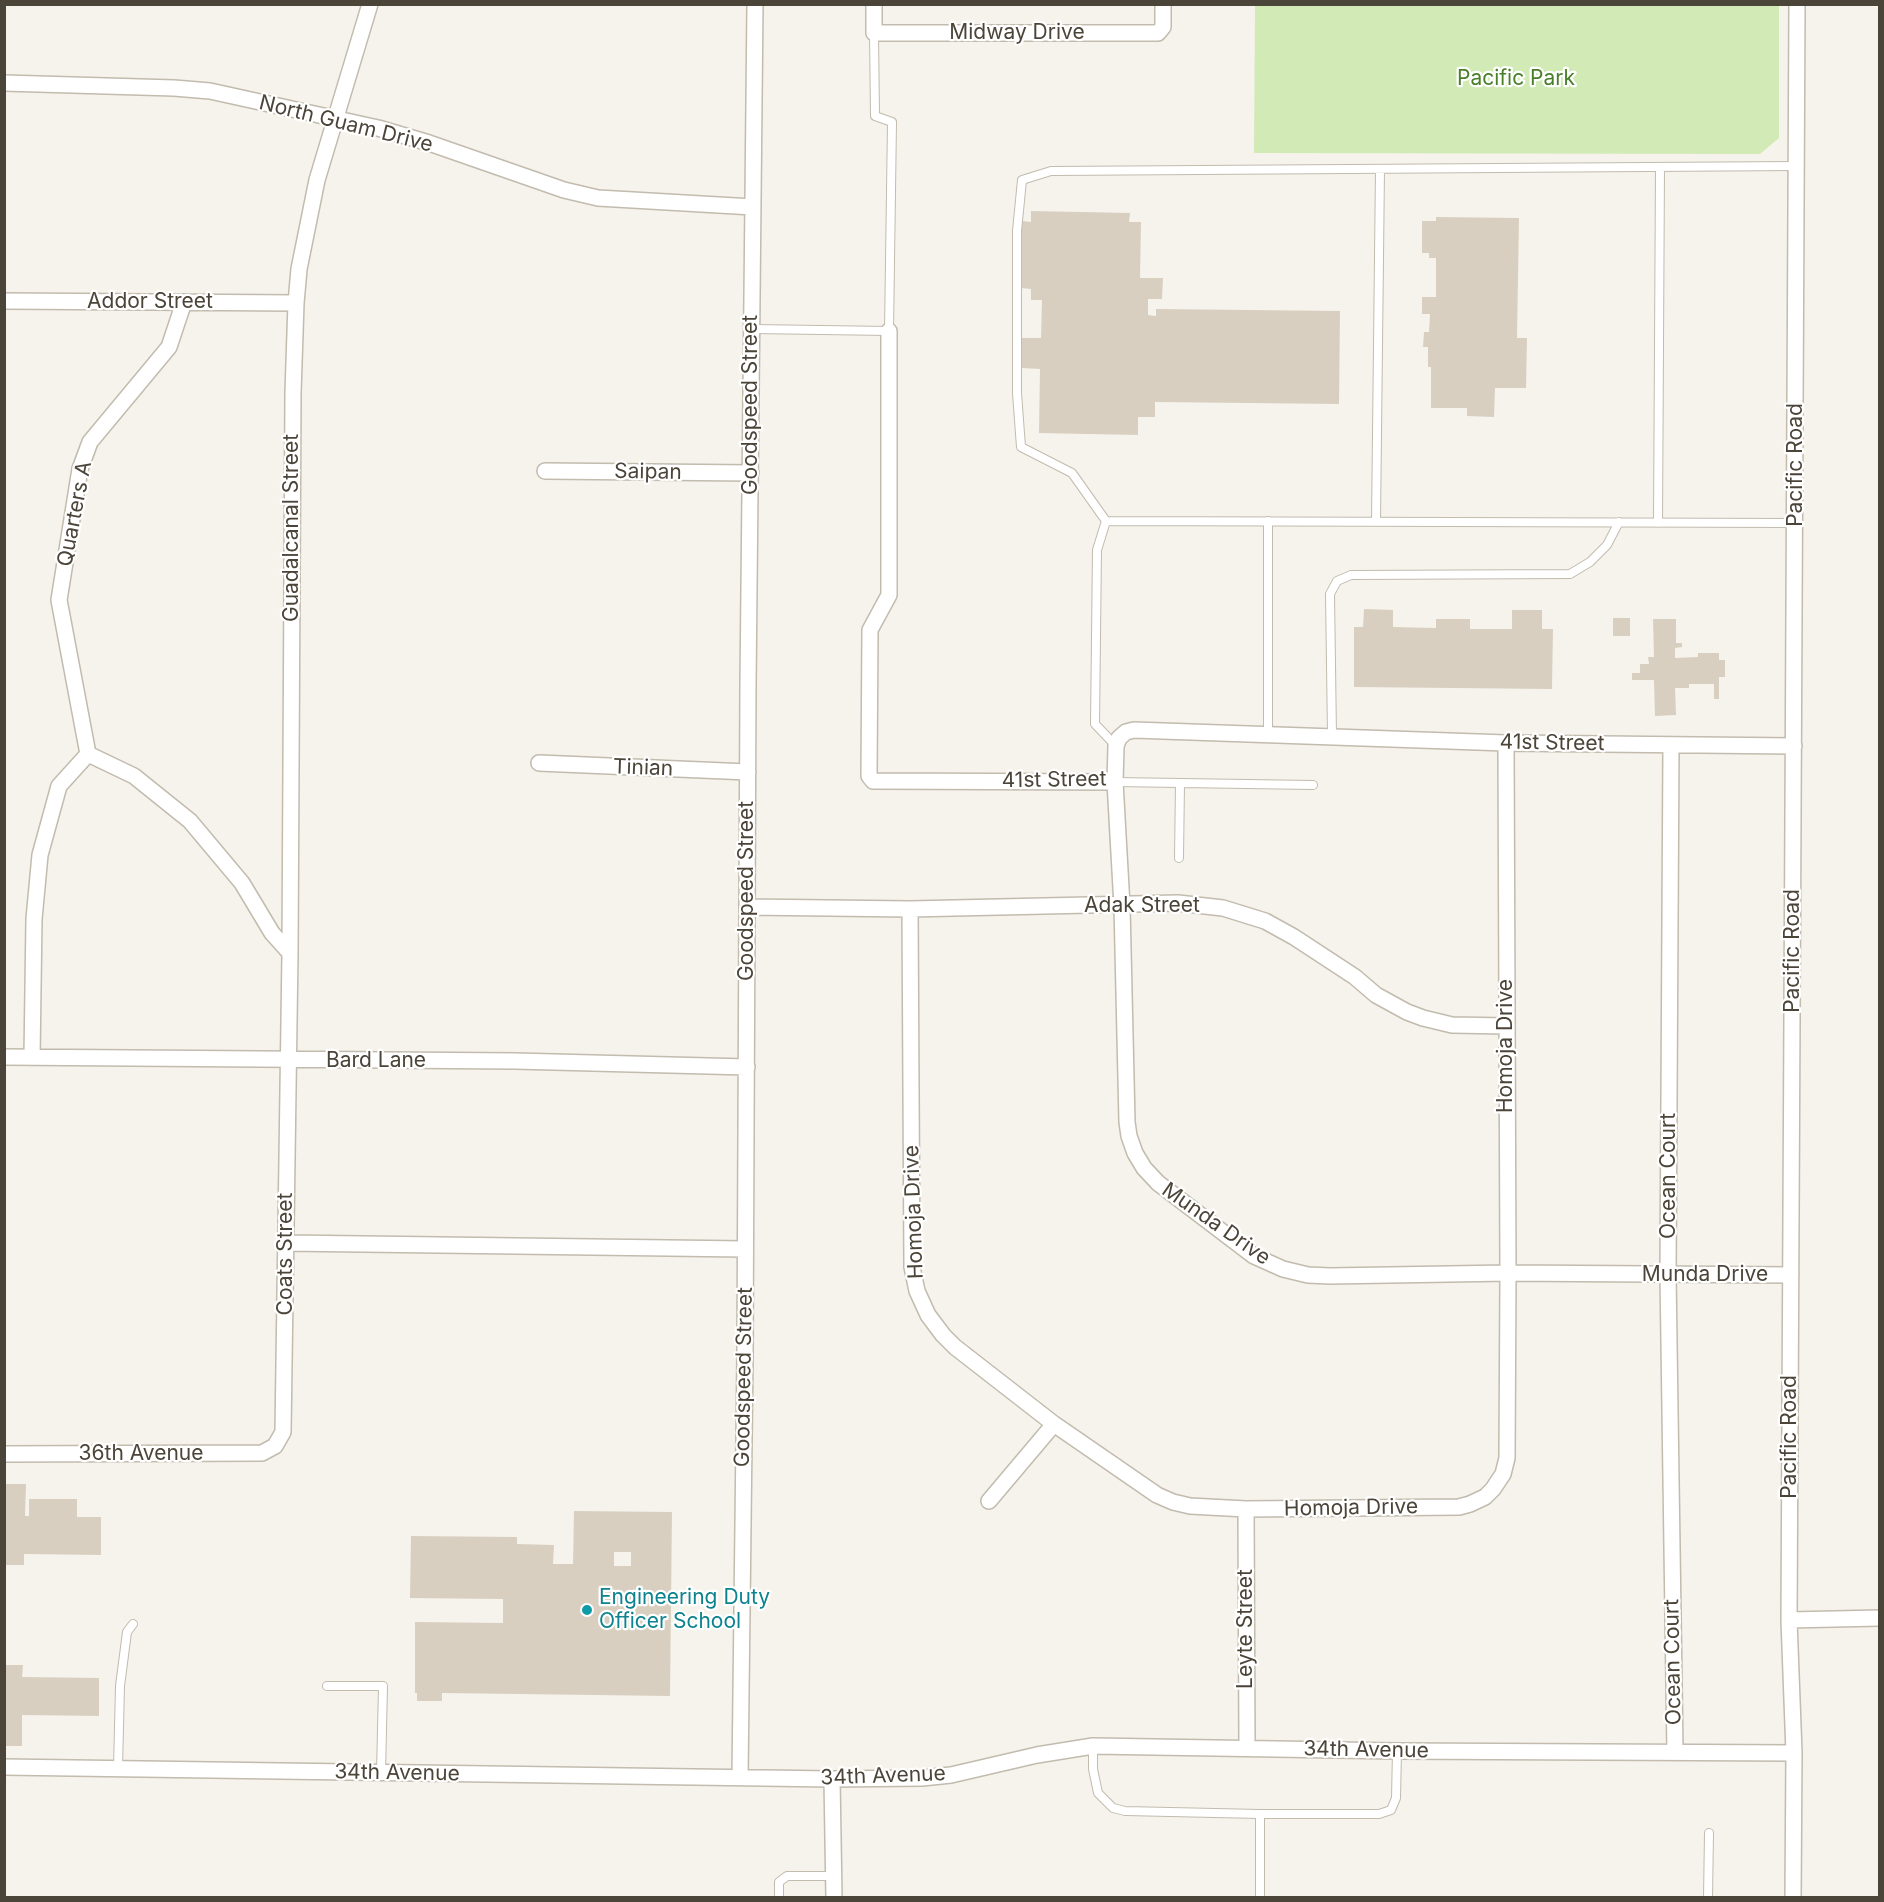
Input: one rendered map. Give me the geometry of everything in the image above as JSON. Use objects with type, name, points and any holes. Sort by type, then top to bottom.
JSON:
[{"type":"street","name":"Guadalcanal Street","points":[[287,1060],[290,953],[293,393],[299,268],[317,180],[370,4]]},
{"type":"street","name":"Goodspeed Street","points":[[740,1777],[755,4]]},
{"type":"street","points":[[874,4],[874,33]]},
{"type":"street","name":"Midway Drive","points":[[874,33],[1158,33],[1163,27],[1163,4]]},
{"type":"street","name":"Pacific Road","points":[[1794,1898],[1794,1752],[1790,1620],[1797,4]]},
{"type":"street","name":"North Guam Drive","points":[[4,83],[210,91],[337,118],[419,140],[564,190],[598,198],[753,207]]},
{"type":"street","name":"Addor Street","points":[[4,301],[297,303]]},
{"type":"street","name":"Quarters A","points":[[88,754],[59,600],[80,469],[90,442],[169,346],[184,302]]},
{"type":"street","name":"41st Street","points":[[889,331],[890,595],[870,630],[869,776],[873,781],[1115,782],[1116,746],[1119,738],[1126,732],[1134,730],[1506,743],[1794,746]]},
{"type":"street","name":"Saipan","points":[[545,471],[751,473]]},
{"type":"street","name":"Homoja Drive","points":[[910,909],[911,1255],[917,1292],[928,1315],[949,1341],[1054,1424],[1165,1499],[1190,1506],[1246,1509],[1459,1507],[1470,1504],[1485,1497],[1503,1474],[1507,1458],[1506,743]]},
{"type":"street","name":"Ocean Court","points":[[1671,745],[1668,1274],[1675,1752]]},
{"type":"street","points":[[32,1057],[34,919],[40,855],[59,786],[88,754],[134,776],[190,821],[242,883],[272,933],[290,953]]},
{"type":"street","name":"Tinian","points":[[539,763],[748,772]]},
{"type":"street","name":"Munda Drive","points":[[1115,782],[1122,906],[1127,1122],[1135,1153],[1144,1168],[1158,1183],[1254,1256],[1283,1269],[1308,1275],[1330,1276],[1508,1273],[1791,1275]]},
{"type":"street","name":"Adak Street","points":[[747,907],[910,909],[1202,904],[1265,921],[1355,977],[1376,995],[1407,1012],[1452,1025],[1506,1026]]},
{"type":"street","name":"Bard Lane","points":[[4,1057],[515,1061],[747,1067]]},
{"type":"street","name":"Coats Street","points":[[275,1446],[284,1425],[287,1060]]},
{"type":"street","points":[[286,1243],[745,1249]]},
{"type":"street","points":[[989,1501],[1054,1424]]},
{"type":"street","name":"36th Avenue","points":[[4,1454],[262,1453],[275,1446]]},
{"type":"street","name":"Leyte Street","points":[[1246,1509],[1247,1748]]},
{"type":"street","points":[[1790,1620],[1880,1618]]},
{"type":"street","name":"34th Avenue","points":[[4,1767],[832,1779],[922,1778],[951,1775],[1037,1755],[1093,1746],[1397,1751],[1794,1752]]},
{"type":"street","points":[[832,1779],[834,1898]]},
{"type":"lane","points":[[752,329],[889,331],[892,122],[874,116],[874,33]]},
{"type":"lane","points":[[1106,521],[1072,473],[1021,447],[1017,393],[1017,231],[1022,180],[1051,171],[1797,166]]},
{"type":"lane","points":[[1658,523],[1660,167]]},
{"type":"lane","points":[[1376,521],[1380,169]]},
{"type":"lane","points":[[1106,521],[1796,523]]},
{"type":"lane","points":[[1106,521],[1098,550],[1095,724],[1116,746]]},
{"type":"lane","points":[[1268,521],[1268,734]]},
{"type":"lane","points":[[1332,736],[1330,594],[1337,581],[1351,574],[1570,574],[1590,562],[1607,545],[1619,522]]},
{"type":"lane","points":[[1115,782],[1313,785]]},
{"type":"lane","points":[[1179,858],[1180,783]]},
{"type":"lane","points":[[118,1768],[120,1686],[127,1632],[133,1624]]},
{"type":"lane","points":[[327,1686],[382,1686],[381,1773]]},
{"type":"lane","points":[[1093,1746],[1093,1769],[1098,1793],[1113,1808],[1125,1811],[1260,1814],[1379,1814],[1390,1810],[1396,1798],[1397,1751]]},
{"type":"lane","points":[[1260,1814],[1260,1898]]},
{"type":"lane","points":[[1708,1898],[1709,1833]]},
{"type":"lane","points":[[779,1898],[779,1882],[786,1876],[834,1876]]},
{"type":"green space","name":"Pacific Park","points":[[1255,5],[1779,5],[1779,138],[1760,154],[1254,153]]},
{"type":"building","points":[[1031,211],[1130,213],[1129,222],[1141,222],[1140,278],[1163,278],[1162,299],[1148,299],[1148,315],[1156,316],[1156,309],[1340,311],[1339,404],[1155,402],[1155,417],[1138,417],[1138,435],[1039,433],[1040,369],[1022,368],[1022,338],[1041,338],[1042,300],[1031,300],[1031,289],[1021,288],[1022,221],[1031,222]]},
{"type":"building","points":[[1436,217],[1519,218],[1517,338],[1527,338],[1526,388],[1495,388],[1494,417],[1467,416],[1467,408],[1431,408],[1431,367],[1428,367],[1428,347],[1423,347],[1424,332],[1429,332],[1430,314],[1422,314],[1422,297],[1436,297],[1436,258],[1429,258],[1429,253],[1422,253],[1422,221],[1436,221]]},
{"type":"building","points":[[1364,609],[1393,610],[1393,627],[1436,628],[1436,619],[1470,619],[1470,629],[1512,629],[1512,610],[1542,610],[1542,629],[1553,629],[1552,689],[1354,687],[1354,627],[1363,627]]},
{"type":"building","points":[[1613,618],[1630,618],[1630,636],[1613,636]]},
{"type":"building","points":[[1653,619],[1676,619],[1676,643],[1682,643],[1682,647],[1675,648],[1675,658],[1698,657],[1698,653],[1719,653],[1719,660],[1725,660],[1725,677],[1719,677],[1719,699],[1714,699],[1714,684],[1689,684],[1689,688],[1675,688],[1676,715],[1655,716],[1654,680],[1632,680],[1632,673],[1640,673],[1640,664],[1649,664],[1648,657],[1654,657]]},
{"type":"building","points":[[4,1484],[26,1484],[25,1516],[29,1516],[29,1499],[77,1499],[77,1517],[101,1517],[101,1555],[24,1554],[24,1565],[4,1565]]},
{"type":"building","name":"Engineering Duty Officer School","points":[[574,1511],[672,1512],[670,1696],[442,1693],[442,1701],[417,1701],[415,1622],[503,1623],[503,1599],[410,1598],[411,1536],[517,1537],[517,1544],[554,1545],[553,1564],[573,1564]],"holes":[[[614,1552],[631,1552],[631,1566],[614,1566]]]},
{"type":"building","points":[[4,1665],[23,1665],[22,1677],[99,1678],[99,1716],[22,1715],[22,1746],[4,1746]]},
{"type":"place","name":"Engineering Duty Officer School","points":[[587,1610]]}]
